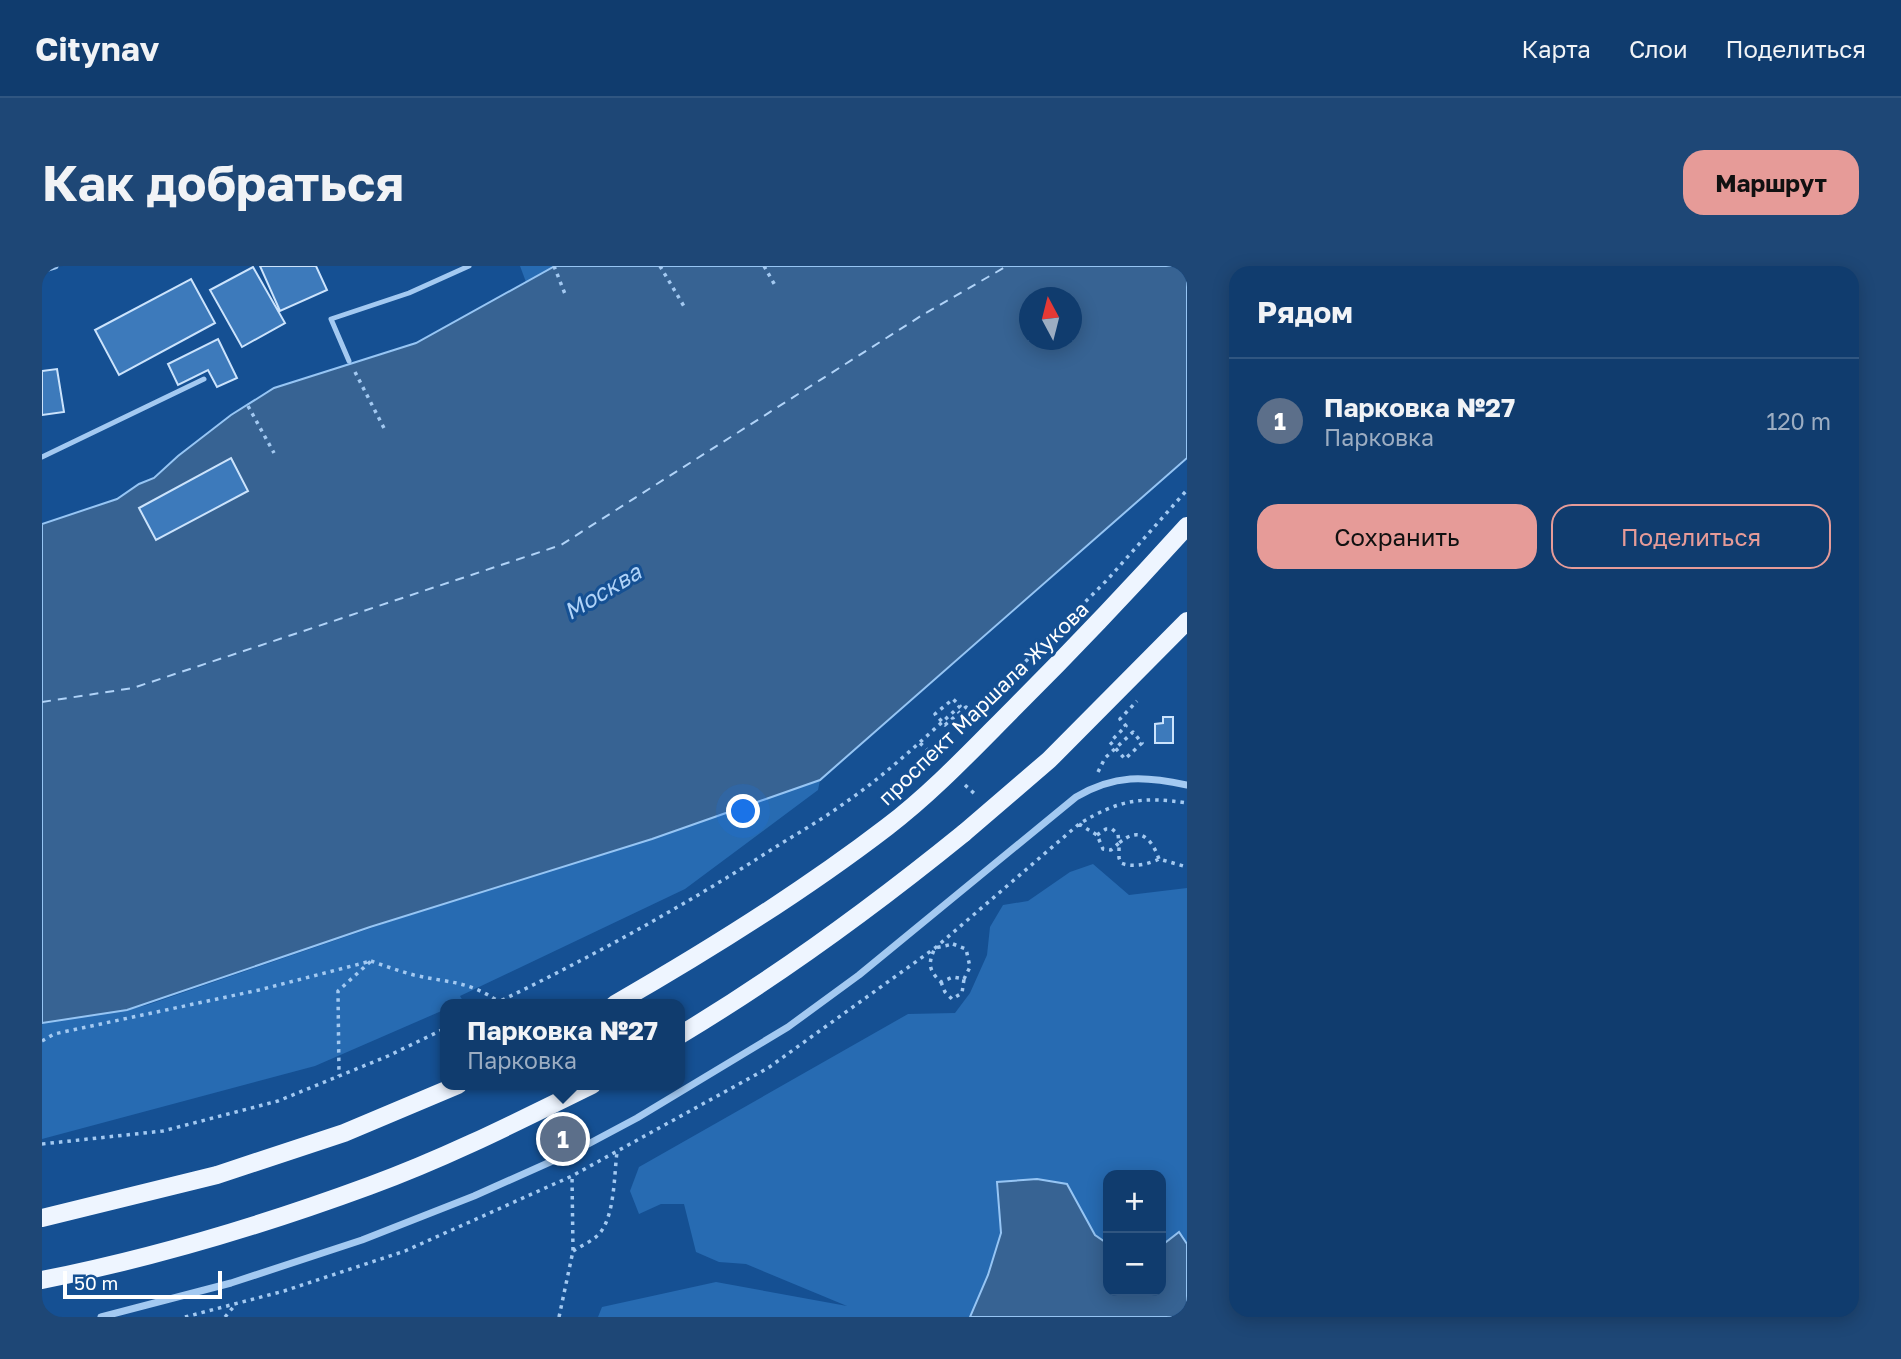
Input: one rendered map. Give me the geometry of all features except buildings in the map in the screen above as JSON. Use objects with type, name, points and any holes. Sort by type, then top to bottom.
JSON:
[{"type":"main road","name":"проспект Маршала Жукова","points":[[624,999],[706,952],[800,889],[888,825],[971,752],[1105,616],[1187,526]]},
{"type":"main road","points":[[685,1032],[765,982],[899,885],[964,833],[1049,760],[1187,621]]},
{"type":"main road","points":[[42,1218],[217,1175],[344,1133],[446,1090]]},
{"type":"main road","points":[[42,1280],[240,1230],[371,1185],[497,1132],[582,1090]]},
{"type":"street","points":[[42,270],[55,266]]},
{"type":"street","points":[[685,1089],[788,1027],[859,975],[1089,789],[1129,778],[1156,779],[1187,785]]},
{"type":"street","points":[[101,1317],[218,1287],[406,1224],[577,1150],[683,1090]]},
{"type":"lane","points":[[349,361],[331,319],[409,293],[469,266]]},
{"type":"lane","points":[[42,457],[204,379]]},
{"type":"path","points":[[554,266],[565,295]]},
{"type":"path","points":[[660,266],[685,308]]},
{"type":"path","points":[[764,266],[776,288]]},
{"type":"path","points":[[349,361],[386,432]]},
{"type":"path","points":[[248,406],[274,453]]},
{"type":"path","points":[[504,999],[706,891],[846,803],[892,767],[920,743],[940,724],[942,722],[960,706],[953,699],[935,714],[940,720],[942,722],[945,725],[966,707],[974,713],[1108,579],[1187,490]]},
{"type":"path","points":[[1105,758],[1114,750],[1124,741],[1133,733],[1142,743],[1125,759],[1117,750],[1110,742],[1126,726],[1120,719]]},
{"type":"path","points":[[185,1317],[236,1304],[405,1251],[572,1176],[768,1068],[935,948],[1079,824],[1102,810],[1124,802],[1157,798],[1187,803]]},
{"type":"path","points":[[1079,824],[1097,835],[1103,849],[1111,850],[1128,836],[1141,835],[1150,841],[1159,859]]},
{"type":"path","points":[[1097,835],[1106,829],[1112,829],[1118,834],[1119,858],[1121,863],[1127,866],[1159,859],[1187,867]]},
{"type":"path","points":[[953,944],[966,949],[970,967],[964,979],[962,993],[952,999],[931,972],[929,961],[935,948],[953,944]]},
{"type":"path","points":[[339,1076],[338,991],[371,961]]},
{"type":"path","points":[[42,1041],[54,1034],[259,990],[371,961],[414,975],[453,980],[483,991],[492,999]]},
{"type":"path","points":[[941,982],[953,977],[964,979]]},
{"type":"path","points":[[42,1144],[163,1130],[278,1101],[440,1031]]},
{"type":"path","points":[[573,1251],[598,1236],[604,1225],[610,1209],[617,1152]]},
{"type":"path","points":[[559,1317],[573,1251],[572,1176]]},
{"type":"path","points":[[225,1317],[236,1304]]},
{"type":"shaded area","points":[[520,266],[555,266],[526,282]]},
{"type":"shaded area","points":[[820,780],[818,790],[685,889],[460,996],[462,999],[440,999],[440,1012],[315,1066],[42,1139],[42,1022],[147,1005],[400,918],[652,839]]},
{"type":"shaded area","points":[[1093,864],[1129,895],[1187,888],[1187,1244],[1179,1232],[1166,1242],[1166,1170],[1103,1170],[1103,1241],[1095,1235],[1067,1184],[997,1182],[1001,1233],[988,1275],[970,1317],[598,1317],[602,1307],[716,1282],[847,1306],[746,1264],[719,1262],[696,1252],[684,1204],[661,1204],[639,1214],[630,1191],[639,1167],[908,1014],[955,1013],[970,993],[987,955],[990,927],[1003,905],[1028,901],[1070,872]]},
{"type":"water","name":"Москва","points":[[555,266],[1187,266],[1187,458],[820,780],[652,839],[370,927],[127,1010],[42,1023],[42,524],[117,499],[139,484],[154,478],[231,415],[274,388],[416,343]]},
{"type":"water","points":[[1037,1179],[1067,1184],[1095,1235],[1103,1241],[1103,1296],[1166,1296],[1166,1242],[1179,1232],[1187,1244],[1187,1317],[970,1317],[988,1275],[1001,1233],[997,1182]]},
{"type":"ferry route","points":[[42,702],[133,688],[561,545],[924,314],[1007,266]]},
{"type":"place","name":"Парковка №27","points":[[563,1139]]}]
